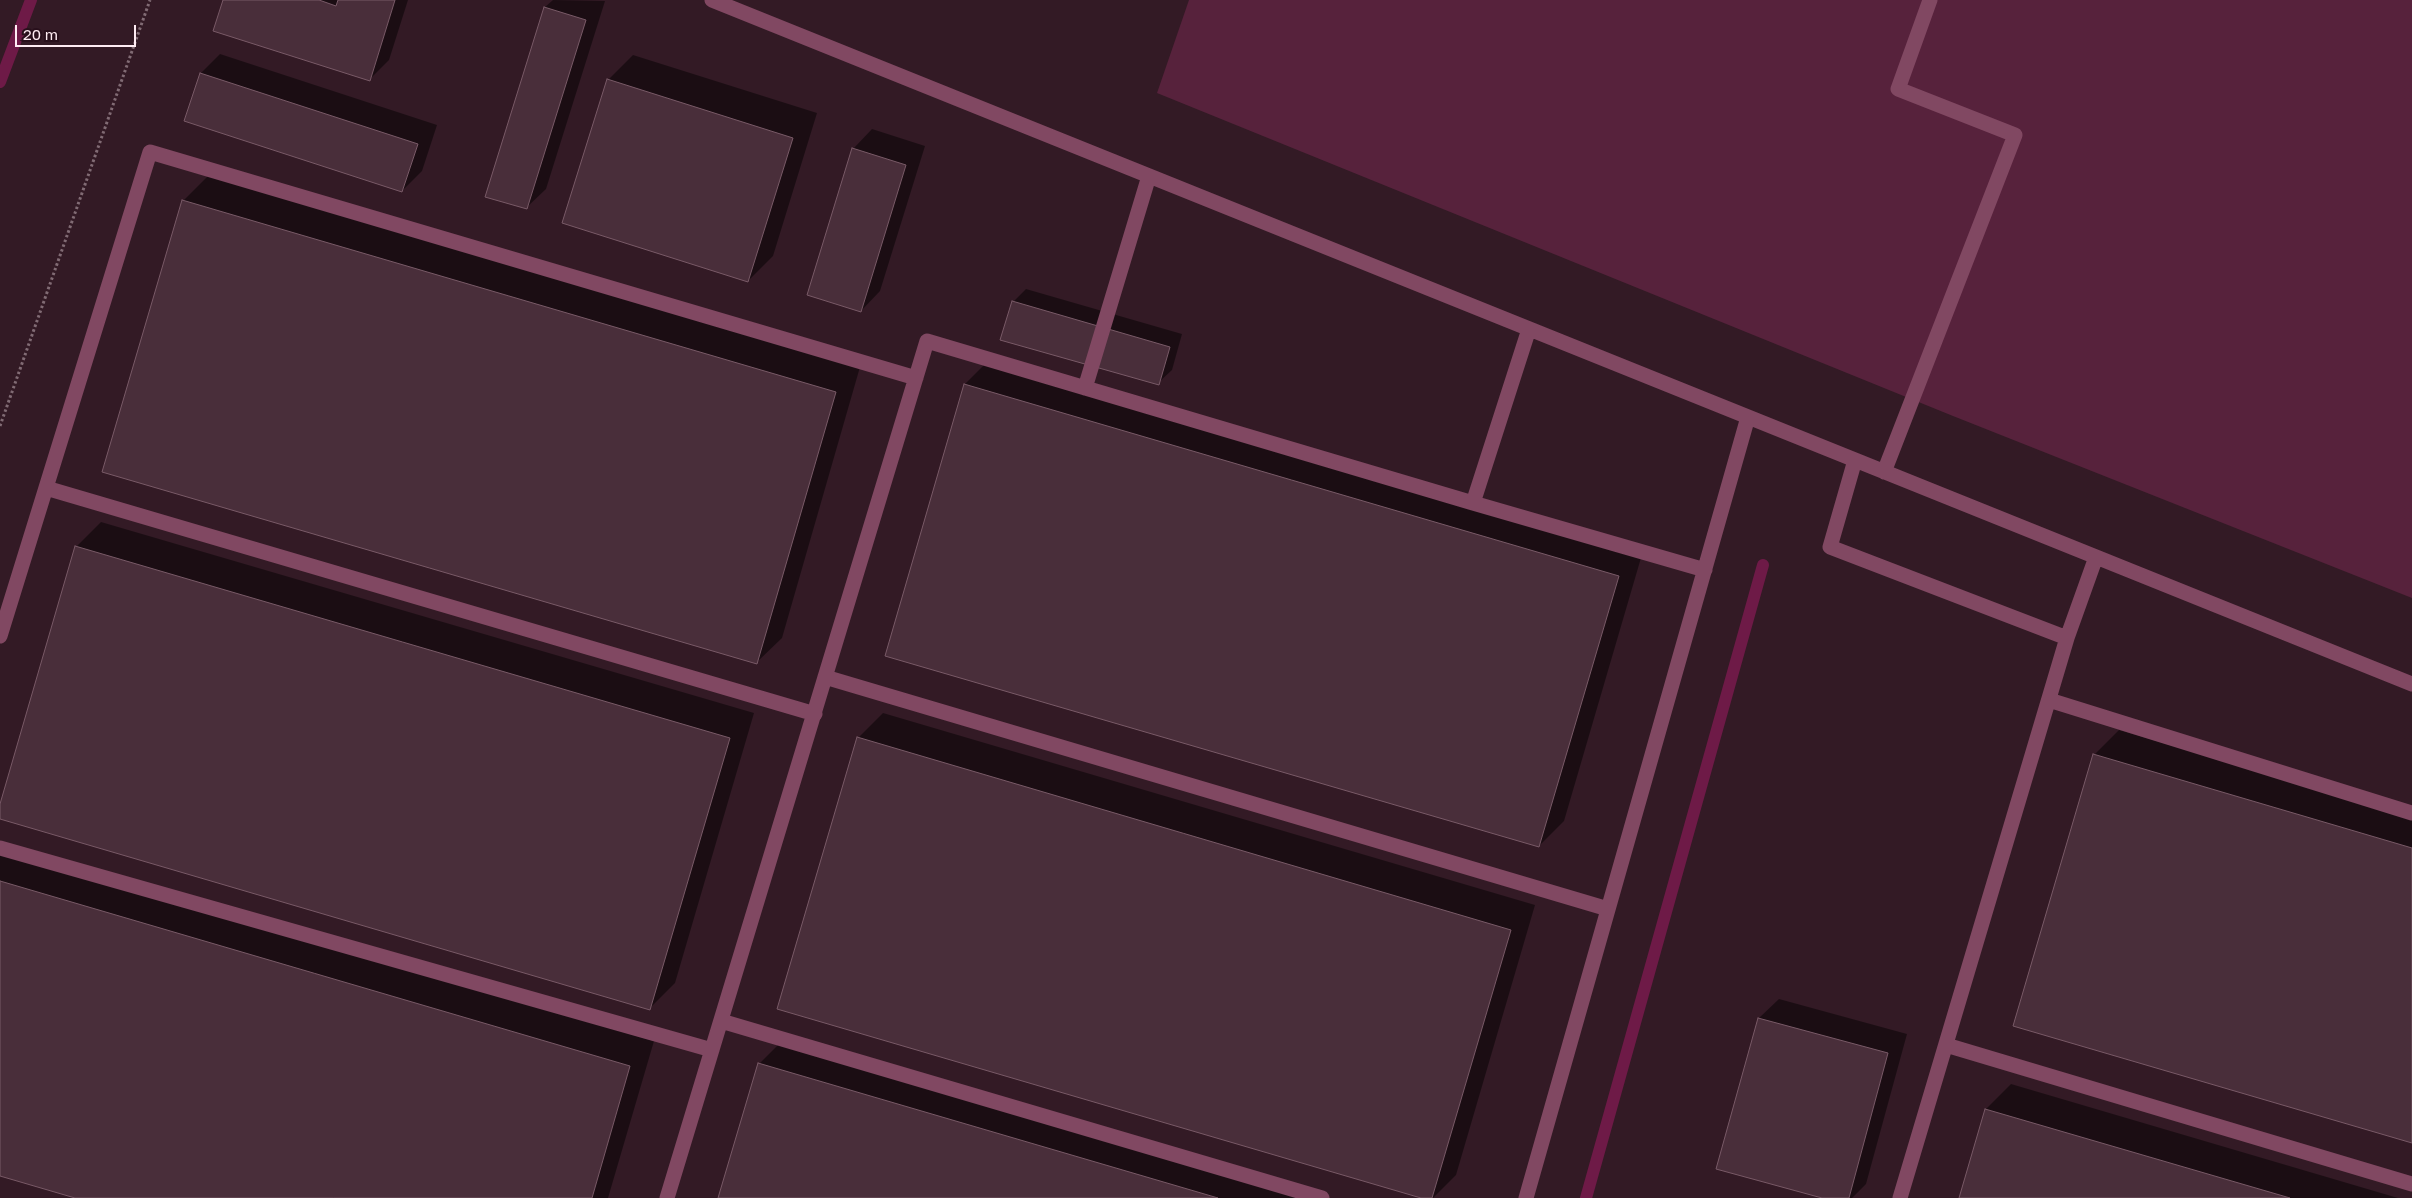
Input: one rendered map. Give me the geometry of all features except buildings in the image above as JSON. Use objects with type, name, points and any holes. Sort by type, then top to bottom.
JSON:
[{"type":"lane","points":[[712,0],[2412,684]]},
{"type":"lane","points":[[1884,472],[2015,135],[1898,89],[1930,0]]},
{"type":"lane","points":[[0,636],[150,152],[916,378]]},
{"type":"lane","points":[[1085,388],[1148,176]]},
{"type":"lane","points":[[1473,502],[1529,329]]},
{"type":"lane","points":[[668,1198],[927,341],[1705,570]]},
{"type":"lane","points":[[1526,1198],[1748,417]]},
{"type":"lane","points":[[1856,460],[1830,547],[2067,638]]},
{"type":"lane","points":[[46,488],[815,714]]},
{"type":"lane","points":[[1900,1198],[2067,638],[2096,557]]},
{"type":"lane","points":[[825,676],[1608,909]]},
{"type":"lane","points":[[2049,700],[2412,813]]},
{"type":"lane","points":[[0,848],[712,1050]]},
{"type":"lane","points":[[721,1021],[1322,1198]]},
{"type":"lane","points":[[1946,1044],[2412,1184]]},
{"type":"path","points":[[0,426],[150,0]]},
{"type":"shaded area","points":[[1189,0],[2412,0],[2412,598],[1953,416],[1157,93]]},
{"type":"waterway","points":[[0,82],[31,0]]},
{"type":"waterway","points":[[1586,1198],[1763,565]]}]
